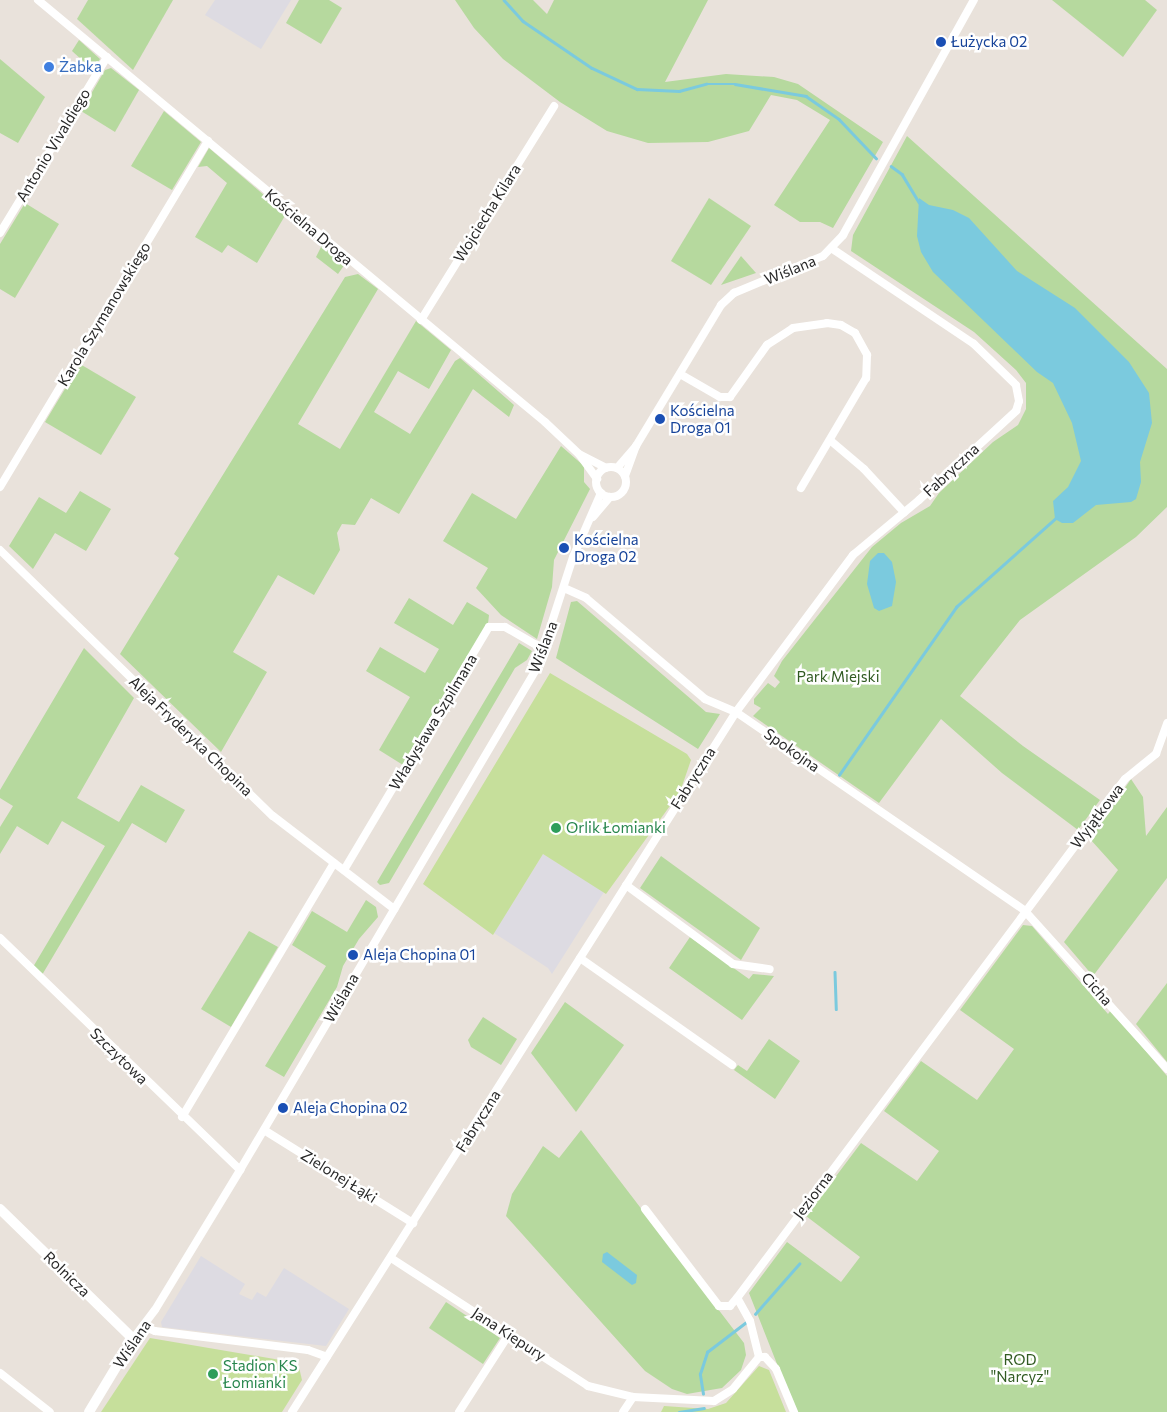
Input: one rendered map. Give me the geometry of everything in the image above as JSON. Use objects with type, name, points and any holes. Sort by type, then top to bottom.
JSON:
[{"type":"street","name":"Kościelna Droga","points":[[38,0],[545,422],[579,454],[597,479]]},
{"type":"street","name":"Wiślana","points":[[617,468],[636,446],[721,305],[734,293],[816,260],[831,248],[842,235],[974,0]]},
{"type":"street","name":"Antonio Vivaldiego","points":[[0,233],[107,57]]},
{"type":"street","name":"Wojciecha Kilara","points":[[421,320],[554,106]]},
{"type":"street","name":"Karola Szymanowskiego","points":[[0,487],[208,141]]},
{"type":"street","name":"Fabryczna","points":[[292,1412],[392,1258],[736,712],[848,561],[871,537],[904,512],[1016,411],[1018,391],[1012,380],[966,338],[831,248]]},
{"type":"street","points":[[680,374],[720,397],[730,397],[734,395],[756,358],[780,336],[812,323],[841,325],[854,332],[862,343],[868,367],[863,386],[802,488]]},
{"type":"street","points":[[831,441],[864,469],[904,512]]},
{"type":"street","name":"Wiślana","points":[[625,476],[636,446]]},
{"type":"street","name":"Kościelna Droga","points":[[579,454],[606,468]]},
{"type":"street","points":[[606,468],[617,468],[625,476],[623,491],[610,497],[601,493],[597,479],[606,468]]},
{"type":"street","name":"Wiślana","points":[[89,1412],[264,1130],[545,650],[573,557],[593,517],[601,493]]},
{"type":"street","name":"Wiślana","points":[[593,517],[598,514],[610,497]]},
{"type":"street","name":"Aleja Fryderyka Chopina","points":[[0,550],[224,770],[274,816],[394,909]]},
{"type":"street","name":"Spokojna","points":[[564,588],[586,598],[705,699],[736,712],[1024,910]]},
{"type":"street","name":"Władysława Szpilmana","points":[[344,870],[489,627],[505,627],[545,650]]},
{"type":"street","name":"Wyjątkowa","points":[[1024,910],[1125,779],[1156,754],[1167,723]]},
{"type":"street","points":[[182,1117],[334,863]]},
{"type":"street","points":[[626,885],[734,964],[770,970]]},
{"type":"street","name":"Cicha","points":[[1024,910],[1167,1069]]},
{"type":"street","name":"Jeziorna","points":[[737,1298],[1024,910]]},
{"type":"street","name":"Szczytowa","points":[[0,938],[182,1117],[240,1170]]},
{"type":"street","points":[[580,958],[732,1065]]},
{"type":"street","name":"Zielonej Łąki","points":[[264,1130],[413,1223]]},
{"type":"street","name":"Rolnicza","points":[[0,1209],[134,1339]]},
{"type":"street","points":[[645,1209],[719,1306],[730,1306],[737,1298],[750,1321],[758,1357]]},
{"type":"street","name":"Jana Kiepury","points":[[392,1258],[588,1386],[633,1397]]},
{"type":"street","points":[[143,1326],[155,1331],[308,1350],[327,1357]]},
{"type":"street","points":[[459,1412],[510,1334]]},
{"type":"street","points":[[623,1412],[633,1397],[714,1401],[733,1388],[758,1357]]},
{"type":"street","points":[[758,1357],[765,1357],[776,1369],[794,1412]]},
{"type":"street","points":[[0,1373],[50,1412]]},
{"type":"shaded area","points":[[215,0],[291,0],[261,49],[205,15]]},
{"type":"shaded area","points":[[543,854],[604,892],[552,974],[548,968],[494,933]]},
{"type":"shaded area","points":[[201,1256],[245,1284],[239,1294],[252,1300],[257,1292],[266,1297],[284,1268],[349,1309],[326,1346],[162,1327],[161,1322]]},
{"type":"green space","points":[[88,0],[173,0],[133,70],[77,19]]},
{"type":"green space","points":[[299,0],[329,0],[342,8],[321,44],[286,23]]},
{"type":"green space","points":[[455,0],[533,0],[547,14],[554,0],[708,0],[665,82],[726,74],[774,77],[798,84],[883,142],[833,228],[820,222],[800,222],[774,205],[830,120],[797,100],[771,95],[749,131],[708,142],[648,143],[607,131],[560,102],[503,59],[474,28]]},
{"type":"green space","points":[[1052,0],[1145,0],[1157,10],[1123,57]]},
{"type":"green space","points":[[79,40],[100,59],[93,70],[72,51]]},
{"type":"green space","points":[[0,59],[45,97],[18,143],[0,133]]},
{"type":"green space","points":[[111,68],[139,90],[115,132],[81,111],[105,70]]},
{"type":"green space","points":[[164,111],[201,142],[172,190],[131,166]]},
{"type":"green space","name":"Park Miejski","points":[[907,136],[1167,369],[1167,507],[1136,537],[1020,620],[960,696],[1023,746],[1100,800],[1078,830],[1002,773],[941,719],[879,803],[753,716],[761,708],[754,704],[754,699],[768,683],[775,688],[780,682],[774,676],[782,661],[872,547],[901,523],[930,506],[939,493],[993,442],[1018,425],[1026,409],[1026,383],[1016,370],[974,332],[851,251],[853,235]]},
{"type":"green space","points":[[209,148],[286,214],[257,263],[228,245],[222,253],[195,237],[227,183],[207,166],[198,167]]},
{"type":"green space","points":[[709,198],[751,226],[711,285],[671,261]]},
{"type":"green space","points":[[25,203],[59,224],[15,298],[0,289],[0,244]]},
{"type":"green space","points":[[322,245],[345,264],[338,274],[316,257]]},
{"type":"green space","points":[[741,256],[756,273],[721,285]]},
{"type":"green space","points":[[358,274],[378,289],[298,424],[340,449],[416,321],[451,350],[429,389],[398,371],[374,412],[410,434],[455,361],[460,358],[514,405],[509,417],[473,389],[399,514],[371,498],[355,525],[342,524],[337,533],[340,550],[314,595],[278,575],[233,652],[267,672],[221,752],[120,654],[179,558],[174,554],[345,277]]},
{"type":"green space","points":[[80,364],[136,397],[101,455],[45,422]]},
{"type":"green space","points":[[561,446],[584,466],[584,482],[590,489],[554,560],[552,587],[537,639],[501,615],[476,588],[488,568],[443,541],[472,493],[516,519]]},
{"type":"green space","points":[[80,491],[111,509],[86,551],[55,533],[33,569],[9,546],[39,497],[66,513]]},
{"type":"green space","points":[[409,598],[453,625],[467,602],[489,615],[488,624],[403,765],[379,750],[410,697],[366,671],[380,647],[425,673],[439,649],[394,623]]},
{"type":"green space","points":[[577,601],[706,712],[720,714],[698,749],[556,658],[571,602]]},
{"type":"green space","points":[[519,643],[532,651],[527,660],[515,668],[389,883],[380,885],[377,882]]},
{"type":"green space","points":[[84,648],[134,698],[77,798],[119,822],[141,785],[185,810],[166,843],[132,823],[42,975],[33,967],[105,846],[62,821],[48,845],[17,826],[0,854],[0,827],[13,806],[0,798],[0,790]]},
{"type":"green space","name":"Orlik Łomianki","points":[[550,673],[687,754],[691,760],[680,792],[606,894],[543,854],[493,935],[423,884]]},
{"type":"green space","points":[[1131,779],[1143,797],[1146,836],[1167,807],[1167,878],[1093,976],[1064,942],[1118,870],[1090,839]]},
{"type":"green space","points":[[661,856],[760,928],[741,960],[640,888]]},
{"type":"green space","points":[[366,900],[376,907],[378,917],[359,939],[343,966],[337,987],[284,1077],[265,1066],[326,966],[292,945],[312,911],[347,932]]},
{"type":"green space","name":"ROD \"Narcyz\"","points":[[1023,925],[1032,926],[1108,1014],[1111,1010],[1167,1076],[1167,1412],[796,1412],[749,1293],[787,1242],[841,1282],[860,1257],[806,1216],[861,1143],[917,1181],[939,1151],[884,1111],[921,1061],[977,1100],[1014,1049],[960,1010]]},
{"type":"green space","points":[[249,931],[278,947],[231,1027],[201,1009]]},
{"type":"green space","points":[[690,937],[749,979],[753,974],[774,976],[742,1020],[669,968]]},
{"type":"green space","points":[[1167,983],[1167,1062],[1136,1024]]},
{"type":"green space","points":[[565,1002],[624,1045],[576,1112],[531,1053]]},
{"type":"green space","points":[[483,1017],[517,1039],[501,1065],[471,1047],[468,1040]]},
{"type":"green space","points":[[769,1039],[800,1061],[775,1099],[734,1070],[738,1065],[747,1071]]},
{"type":"green space","points":[[581,1130],[744,1343],[746,1355],[741,1370],[722,1388],[687,1394],[672,1389],[645,1371],[506,1216],[512,1194],[543,1146],[559,1158]]},
{"type":"green space","points":[[446,1302],[500,1338],[483,1364],[429,1328]]},
{"type":"green space","name":"Stadion KS Łomianki","points":[[150,1338],[298,1363],[302,1380],[282,1412],[101,1412]]},
{"type":"green space","points":[[759,1366],[769,1370],[786,1412],[661,1412],[664,1406],[708,1409],[726,1403]]},
{"type":"water","points":[[919,198],[929,205],[953,210],[969,218],[1017,271],[1075,308],[1129,362],[1149,393],[1152,423],[1140,462],[1141,482],[1136,499],[1131,502],[1096,505],[1073,523],[1062,523],[1055,519],[1053,501],[1068,487],[1081,461],[1072,423],[1053,383],[1037,372],[933,272],[921,252],[917,236]]},
{"type":"water","points":[[878,553],[884,553],[892,562],[896,582],[892,606],[879,611],[874,608],[867,584],[870,561]]},
{"type":"water","points":[[607,1252],[637,1275],[636,1283],[632,1285],[602,1262],[603,1254]]},
{"type":"waterway","points":[[504,0],[523,21],[592,68],[637,89],[679,91],[706,84],[735,84],[806,96],[839,119],[876,158]]},
{"type":"waterway","points":[[891,166],[902,174],[919,202]]},
{"type":"waterway","points":[[839,775],[956,607],[1056,518]]},
{"type":"waterway","points":[[835,972],[836,1009]]},
{"type":"waterway","points":[[755,1314],[799,1264]]},
{"type":"waterway","points":[[703,1394],[700,1374],[707,1352],[745,1323]]},
{"type":"waterway","points":[[679,1412],[704,1408]]},
{"type":"place","name":"Łużycka 02","points":[[941,42]]},
{"type":"place","name":"Żabka","points":[[49,67]]},
{"type":"place","name":"Kościelna Droga 01","points":[[660,419]]},
{"type":"place","name":"Kościelna Droga 02","points":[[564,548]]},
{"type":"place","name":"Orlik Łomianki","points":[[556,828]]},
{"type":"place","name":"Aleja Chopina 01","points":[[353,955]]},
{"type":"place","name":"Aleja Chopina 02","points":[[283,1108]]},
{"type":"place","name":"Stadion KS Łomianki","points":[[213,1374]]}]
